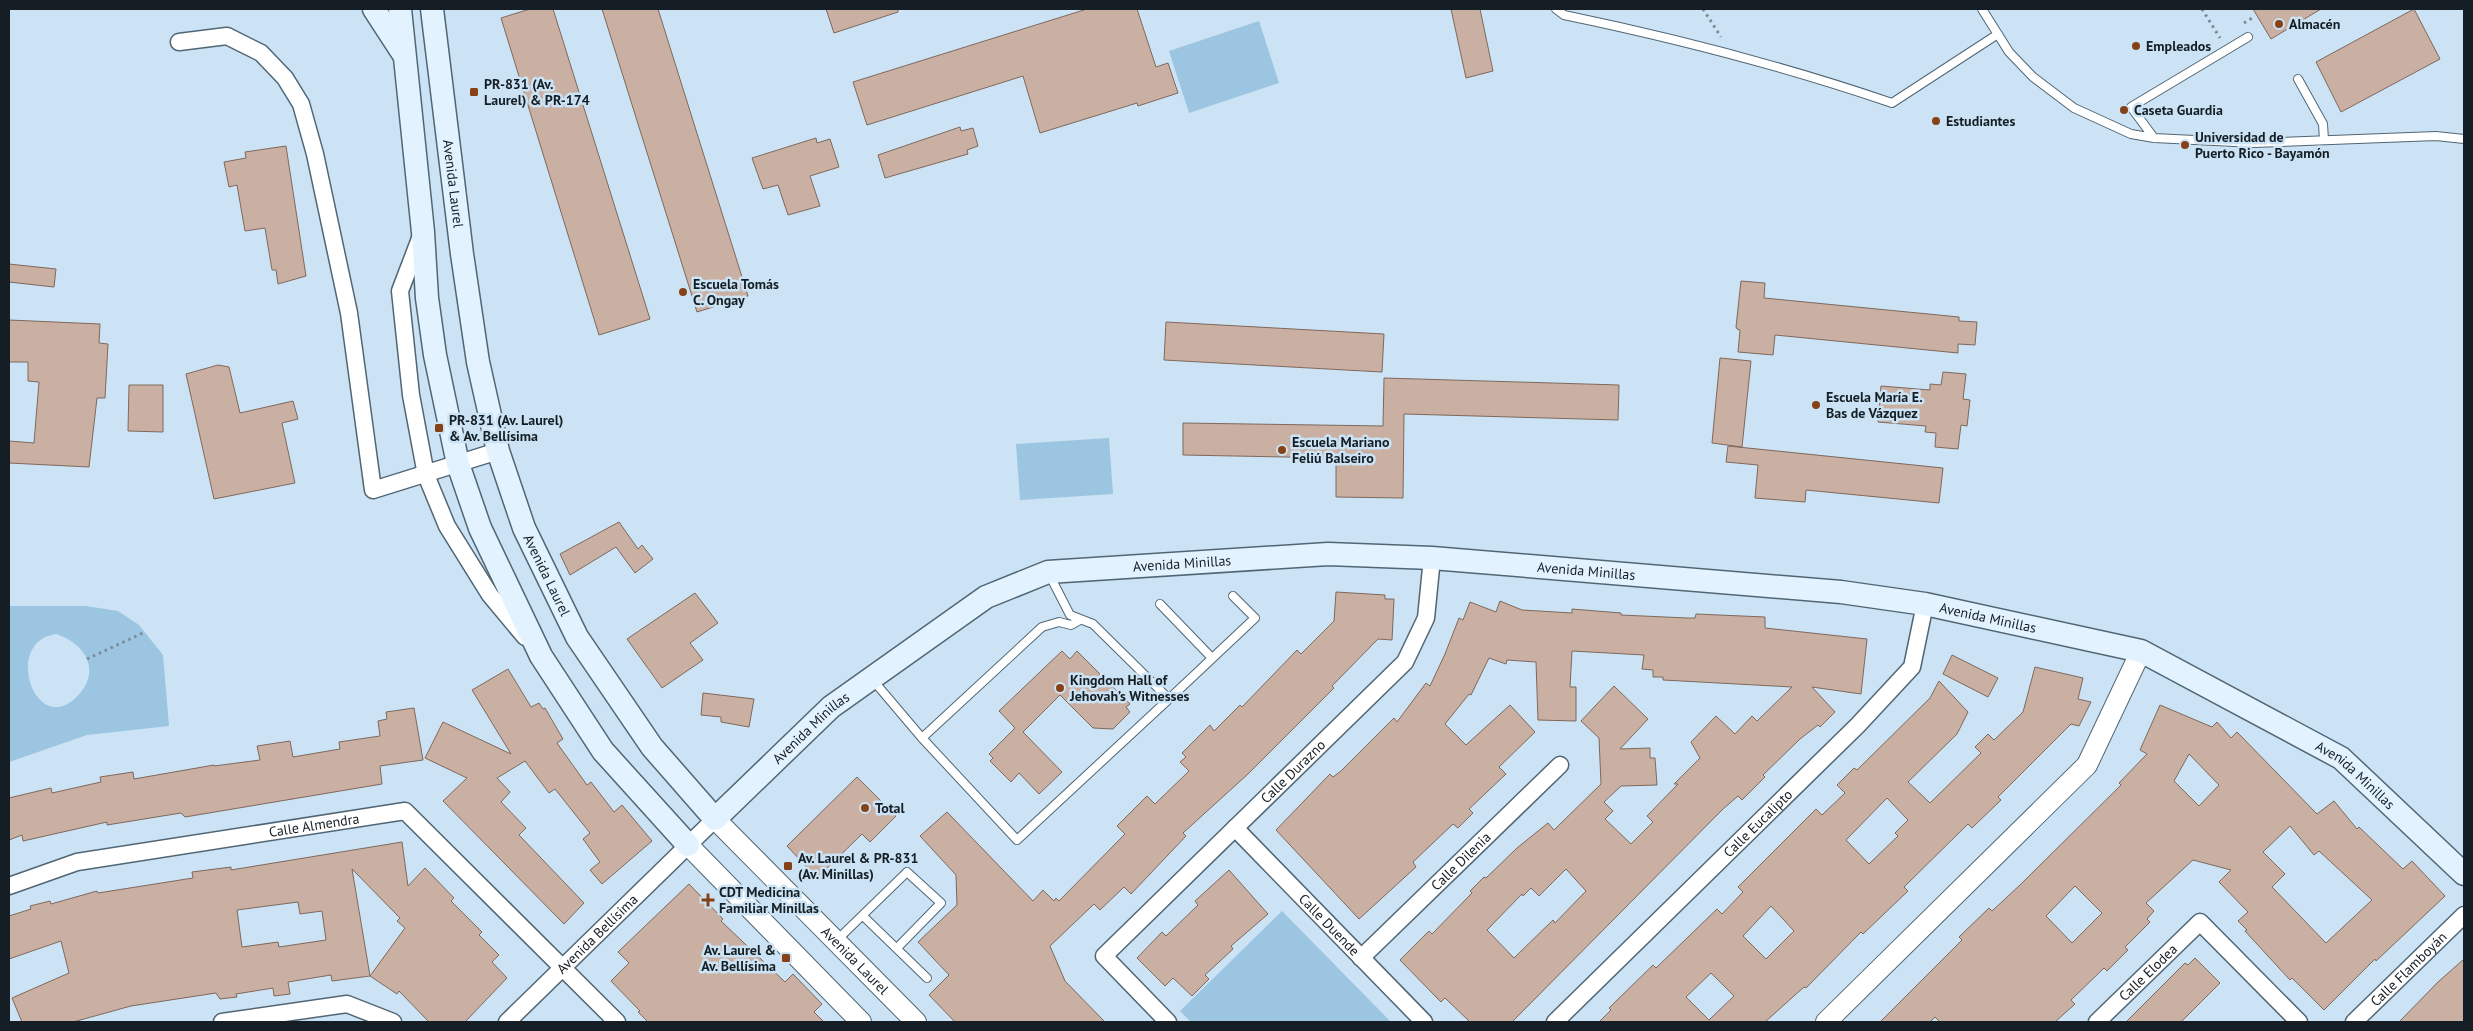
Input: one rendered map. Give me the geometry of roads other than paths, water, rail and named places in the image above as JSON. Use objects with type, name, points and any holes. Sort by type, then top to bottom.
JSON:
[{"type":"main road","points":[[374,9],[406,59]]},
{"type":"main road","points":[[400,9],[423,232],[427,298],[435,355],[458,464],[480,528],[541,656],[603,751],[688,845]]},
{"type":"main road","name":"Avenida Laurel","points":[[432,9],[474,332],[498,451],[524,528],[577,637],[652,747],[715,820]]},
{"type":"main road","points":[[438,64],[448,9]]},
{"type":"main road","name":"Avenida Minillas","points":[[715,820],[831,707],[986,597],[1048,572],[1328,554],[1432,558],[1841,592],[1925,604],[2141,651],[2342,758],[2464,874]]},
{"type":"street","points":[[179,42],[227,36],[261,53],[285,78],[301,104],[315,154],[349,313],[373,490],[498,451]]},
{"type":"street","points":[[423,232],[400,291],[410,394],[426,475],[447,526],[486,587],[541,656]]},
{"type":"street","name":"Calle Durazno","points":[[1168,1022],[1104,956],[1405,662],[1426,618],[1432,558]]},
{"type":"street","name":"Calle Eucalipto","points":[[1555,1022],[1858,726],[1912,667],[1925,604]]},
{"type":"street","points":[[1826,1022],[2087,765],[2141,651]]},
{"type":"street","name":"Calle Dilenia","points":[[1361,958],[1560,765]]},
{"type":"street","name":"Calle Almendra","points":[[9,886],[78,862],[405,811],[563,967]]},
{"type":"street","name":"Avenida Bellísima","points":[[507,1022],[715,820]]},
{"type":"street","name":"Avenida Laurel","points":[[715,820],[916,1022]]},
{"type":"street","name":"Calle Duende","points":[[1235,828],[1424,1022]]},
{"type":"street","points":[[688,845],[861,1022]]},
{"type":"street","name":"Calle Flamboyán","points":[[2354,1022],[2464,915]]},
{"type":"street","name":"Calle Elodea","points":[[2097,1022],[2200,922],[2299,1022]]},
{"type":"street","points":[[563,967],[617,1022]]},
{"type":"street","points":[[222,1022],[347,1004],[393,1022]]},
{"type":"lane","points":[[1556,9],[1564,15],[1666,36],[1792,70],[1892,103],[1998,34]]},
{"type":"lane","points":[[1982,9],[2009,52],[2033,77],[2074,108],[2131,134],[2154,138],[2255,143],[2436,136],[2464,139]]},
{"type":"lane","points":[[2154,138],[2131,107],[2248,37]]},
{"type":"lane","points":[[2298,79],[2323,124],[2324,140]]},
{"type":"lane","points":[[1048,572],[1070,615],[1093,624],[1169,699]]},
{"type":"lane","points":[[871,679],[922,738],[1017,840],[1255,618],[1233,596]]},
{"type":"lane","points":[[1160,604],[1212,658]]},
{"type":"lane","points":[[922,738],[1042,627],[1059,622],[1071,624],[1080,620]]},
{"type":"lane","points":[[836,941],[907,872],[941,903],[898,948]]},
{"type":"lane","points":[[863,916],[927,978]]},
{"type":"place","name":"Almacén","points":[[2279,24]]},
{"type":"place","name":"Empleados","points":[[2136,46]]},
{"type":"place","name":"PR-831 (Av. Laurel) & PR-174","points":[[474,92]]},
{"type":"place","name":"Caseta Guardia","points":[[2124,110]]},
{"type":"place","name":"Estudiantes","points":[[1936,121]]},
{"type":"place","name":"Universidad de Puerto Rico - Bayamón","points":[[2185,145]]},
{"type":"place","name":"Escuela Tomás C. Ongay","points":[[683,292]]},
{"type":"place","name":"Escuela María E. Bas de Vázquez","points":[[1816,405]]},
{"type":"place","name":"PR-831 (Av. Laurel) & Av. Bellísima","points":[[439,428]]},
{"type":"place","name":"Escuela Mariano Feliú Balseiro","points":[[1282,450]]},
{"type":"place","name":"Kingdom Hall of Jehovah’s Witnesses","points":[[1060,688]]},
{"type":"place","name":"Total","points":[[865,808]]},
{"type":"place","name":"Av. Laurel & PR-831 (Av. Minillas)","points":[[788,866]]},
{"type":"place","name":"CDT Medicina Familiar Minillas","points":[[708,900]]},
{"type":"place","name":"Av. Laurel & Av. Bellísima","points":[[786,958]]}]
